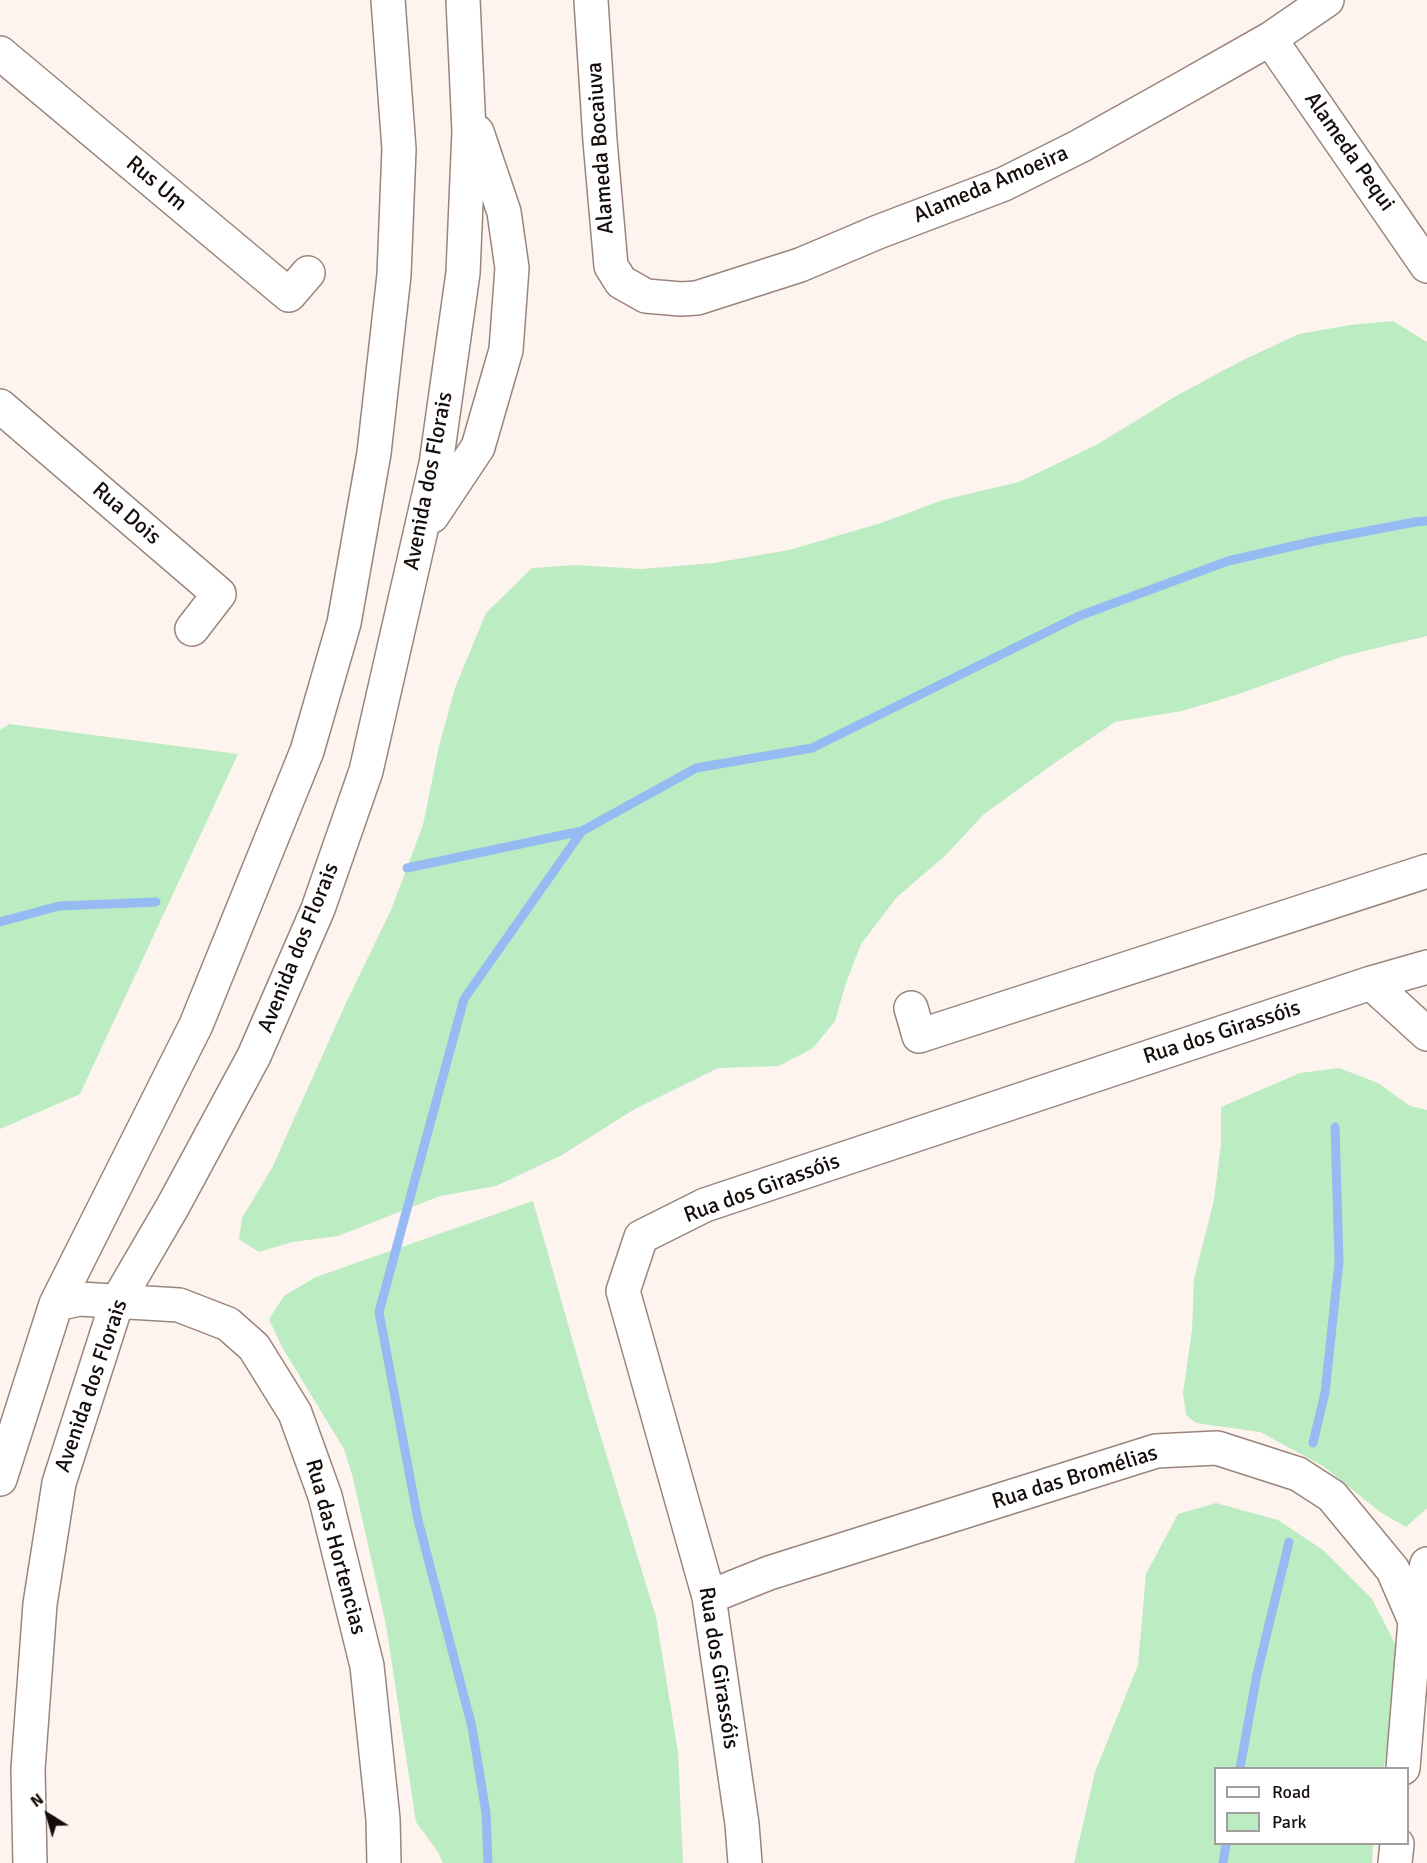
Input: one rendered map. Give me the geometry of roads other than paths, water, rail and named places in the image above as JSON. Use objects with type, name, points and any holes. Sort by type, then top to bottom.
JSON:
[{"type":"street","points":[[0,1479],[57,1304],[196,1025],[306,751],[344,623],[374,453],[394,274],[399,149],[388,0]]},
{"type":"street","name":"Avenida dos Florais","points":[[30,1863],[28,1768],[40,1604],[59,1483],[117,1302],[173,1206],[254,1056],[318,909],[366,771],[436,464],[463,273],[469,131],[463,0]]},
{"type":"street","name":"Alameda Bocaiuva","points":[[591,0],[609,254],[615,275],[630,288]]},
{"type":"street","name":"Alameda Amoeira","points":[[630,288],[646,296],[697,298],[800,266],[878,232],[1004,184],[1080,146],[1270,39],[1327,0]]},
{"type":"street","name":"Alameda Pequi","points":[[1270,39],[1427,266]]},
{"type":"street","name":"Rus Um","points":[[0,54],[289,295],[308,273]]},
{"type":"street","points":[[421,532],[478,447],[506,350],[511,256],[504,212],[468,108]]},
{"type":"street","name":"Rua Dois","points":[[0,406],[219,594],[192,629]]},
{"type":"street","points":[[911,1008],[919,1036],[1427,871]]},
{"type":"street","name":"Rua dos Girassóis","points":[[745,1863],[742,1824],[709,1597],[623,1291],[641,1237],[705,1205],[1371,983],[1427,967]]},
{"type":"street","points":[[1371,983],[1427,1034]]},
{"type":"street","name":"Rua das Hortencias","points":[[57,1304],[80,1299],[178,1305],[228,1324],[254,1347],[295,1413],[325,1496],[367,1666],[384,1819],[384,1863]]},
{"type":"street","name":"Rua das Bromélias","points":[[709,1597],[770,1573],[1156,1451],[1217,1448],[1298,1474],[1332,1496],[1393,1570],[1415,1620]]},
{"type":"street","points":[[1403,1767],[1419,1669],[1415,1620],[1427,1564]]},
{"type":"street","points":[[1395,1863],[1397,1845]]},
{"type":"waterway","points":[[407,868],[582,831],[696,768],[812,748],[1079,616],[1228,561],[1315,541],[1427,521]]},
{"type":"waterway","points":[[488,1863],[486,1813],[472,1727],[418,1520],[379,1312],[464,999],[582,831]]},
{"type":"waterway","points":[[0,922],[59,906],[156,902]]},
{"type":"waterway","points":[[1313,1443],[1325,1393],[1339,1262],[1335,1127]]},
{"type":"waterway","points":[[1240,1767],[1257,1674],[1289,1542]]},
{"type":"waterway","points":[[1223,1863],[1226,1845]]}]
